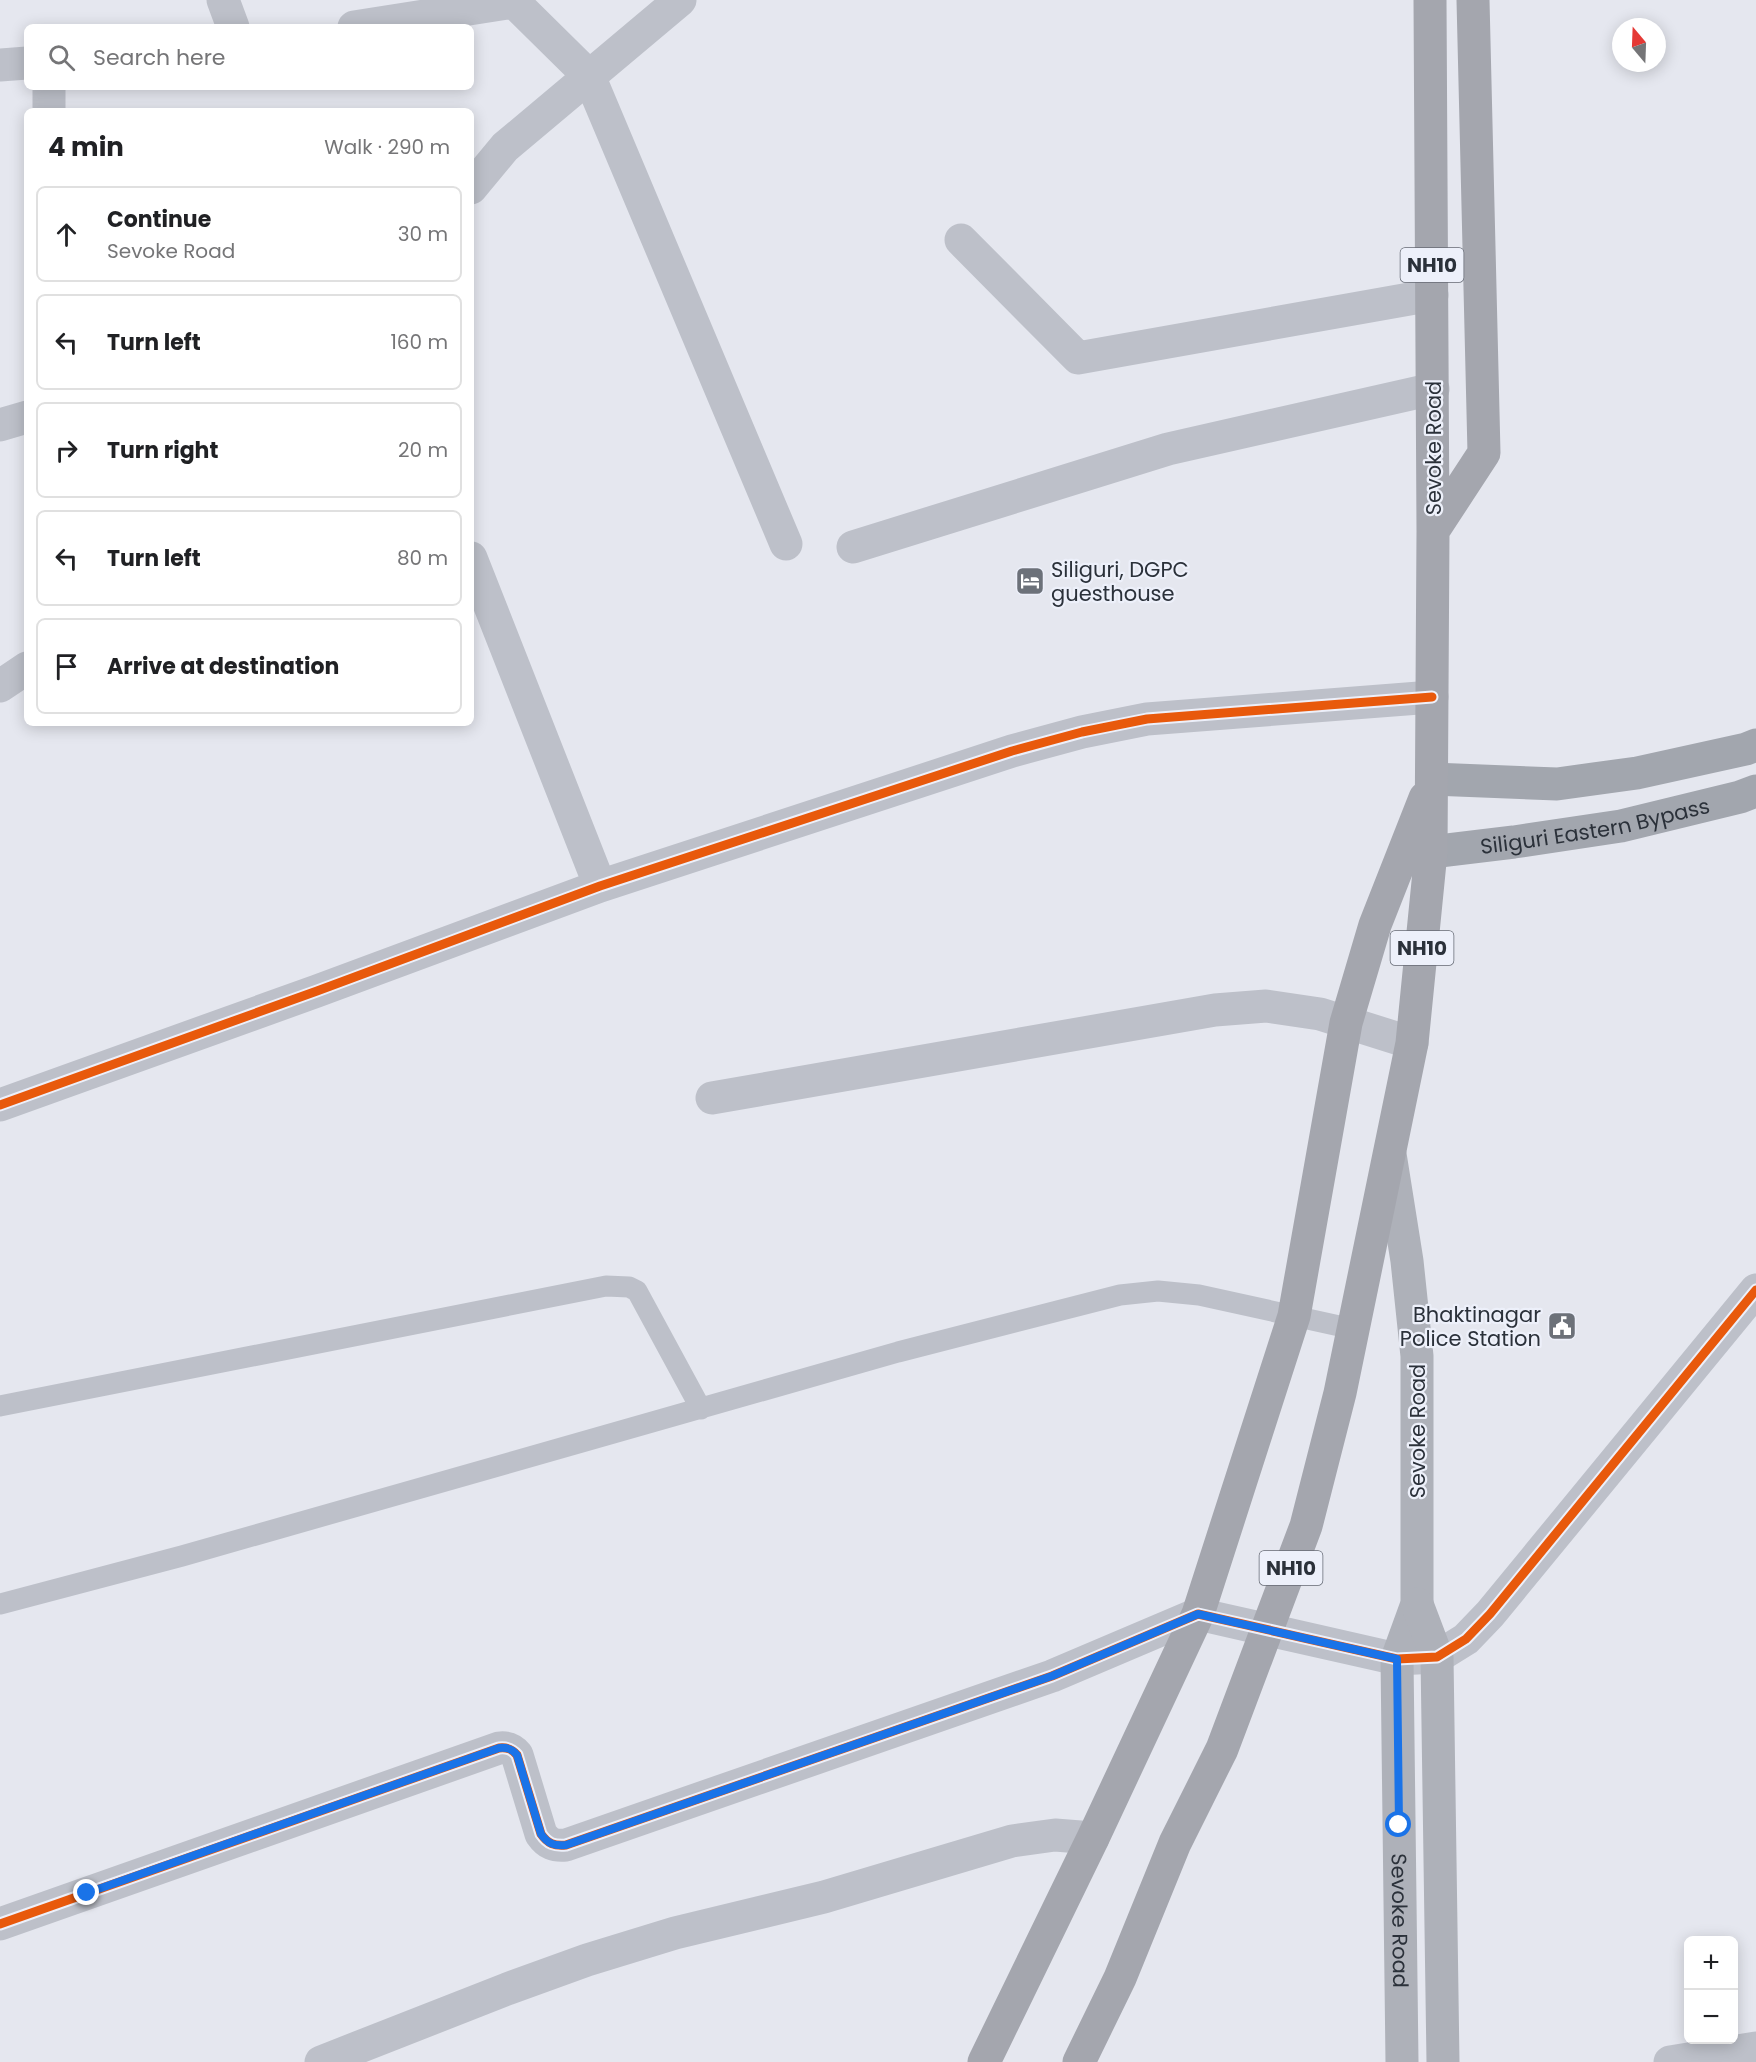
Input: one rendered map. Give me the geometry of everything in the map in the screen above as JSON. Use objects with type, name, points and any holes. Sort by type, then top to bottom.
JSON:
[{"type":"highway","name":"Sevoke Road","points":[[1430,0],[1433,531]]},
{"type":"highway","name":"Sevoke Road","points":[[1433,531],[1484,453],[1473,0]]},
{"type":"highway","name":"NH10","points":[[1078,2062],[1120,1978],[1175,1844],[1222,1749],[1306,1526],[1340,1393],[1412,1043],[1431,852],[1433,531]]},
{"type":"highway","points":[[984,2062],[1093,1838],[1198,1614],[1294,1316],[1346,1023],[1375,925],[1432,779]]},
{"type":"main road","name":"Siliguri Eastern Bypass","points":[[1432,779],[1557,784],[1636,773],[1756,746]]},
{"type":"main road","name":"Siliguri Eastern Bypass","points":[[1431,852],[1514,843],[1621,826],[1756,791]]},
{"type":"main road","name":"Sevoke Road","points":[[1390,1153],[1407,1261],[1417,1356],[1417,1604],[1397,1659],[1402,2062]]},
{"type":"main road","name":"Sevoke Road","points":[[1417,1604],[1437,1657],[1443,2062]]},
{"type":"street","points":[[223,0],[232,24]]},
{"type":"street","points":[[474,184],[505,147],[681,0]]},
{"type":"street","points":[[373,24],[514,2],[589,75],[786,544]]},
{"type":"street","points":[[0,65],[24,63]]},
{"type":"street","points":[[49,90],[49,108]]},
{"type":"street","points":[[961,240],[1078,358],[1432,295]]},
{"type":"street","points":[[853,547],[1168,449],[1433,389]]},
{"type":"street","points":[[0,425],[24,418]]},
{"type":"street","points":[[474,566],[600,886]]},
{"type":"street","points":[[0,686],[24,670]]},
{"type":"street","points":[[0,1105],[600,886],[1012,751],[1082,732],[1147,719],[1432,697]]},
{"type":"street","points":[[712,1098],[1215,1010],[1266,1006],[1320,1014],[1412,1043]]},
{"type":"street","points":[[0,1924],[506,1747],[517,1755],[541,1834],[546,1841],[555,1846],[566,1845],[1052,1676],[1198,1614],[1397,1659],[1437,1657],[1466,1640],[1490,1614],[1756,1290]]},
{"type":"street","points":[[321,2062],[517,1985],[587,1960],[675,1933],[824,1898],[1012,1841],[1055,1835],[1093,1838]]},
{"type":"street","points":[[1670,2062],[1756,2048]]},
{"type":"lane","points":[[0,1406],[606,1286],[629,1287],[637,1291],[700,1409]]},
{"type":"lane","points":[[0,1604],[193,1552],[898,1353],[1120,1295],[1158,1291],[1199,1295],[1353,1329]]},
{"type":"cycle path","points":[[0,1105],[600,886],[1012,751],[1082,732],[1147,719],[1432,697]]},
{"type":"cycle path","points":[[0,1924],[499,1748],[509,1749],[517,1755],[541,1834],[552,1844],[566,1845],[1052,1676],[1198,1614],[1397,1659],[1437,1657],[1466,1639],[1490,1614],[1756,1290]]},
{"type":"place","name":"Siliguri, DGPC guesthouse","points":[[1030,581]]},
{"type":"place","name":"Bhaktinagar Police Station","points":[[1562,1326]]},
{"type":"route","points":[[87,1893],[506,1747],[517,1755],[541,1834],[546,1841],[555,1846],[566,1845],[1052,1676],[1198,1614],[1397,1659],[1399,1825]]}]
